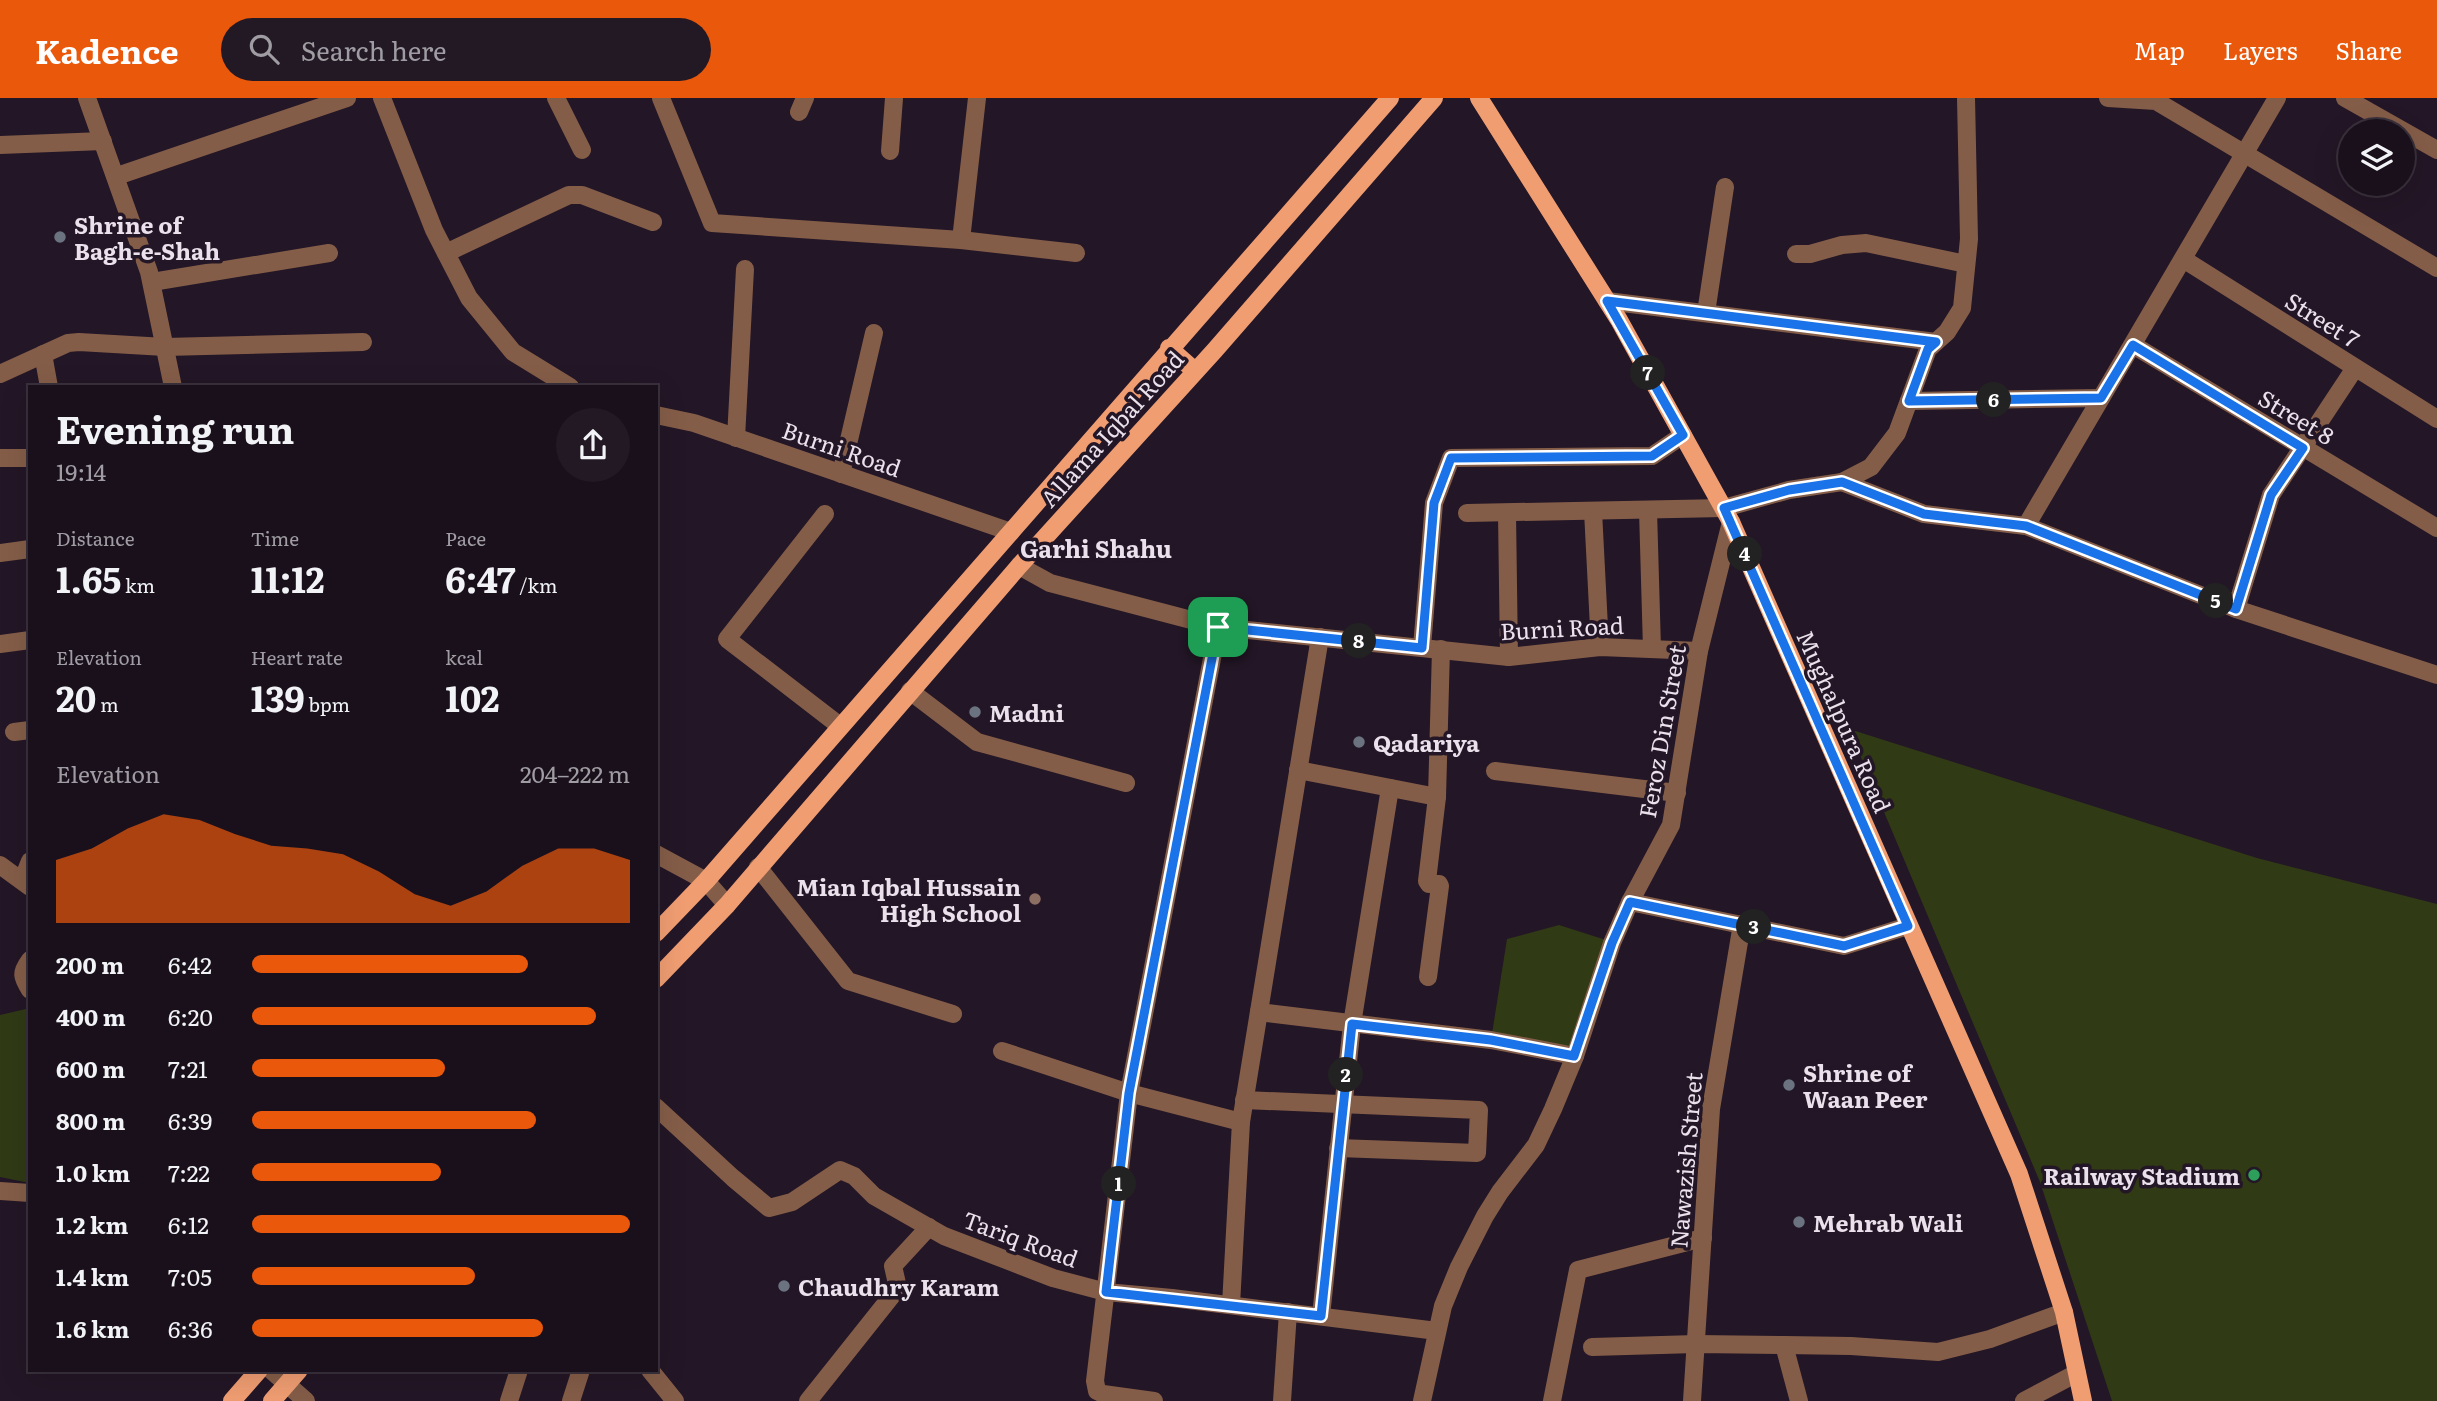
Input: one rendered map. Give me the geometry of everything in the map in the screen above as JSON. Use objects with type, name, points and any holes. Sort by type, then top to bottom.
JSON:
[{"type":"main road","name":"Allama Iqbal Road","points":[[658,931],[706,881],[1390,98]]},
{"type":"main road","name":"Allama Iqbal Road","points":[[658,977],[727,905],[1019,566],[1195,371],[1434,98]]},
{"type":"main road","name":"Mughalpura Road","points":[[1479,98],[1607,301],[1727,515],[2019,1174],[2064,1312],[2082,1401]]},
{"type":"main road","points":[[1169,348],[1195,371]]},
{"type":"main road","points":[[232,1401],[257,1372]]},
{"type":"main road","points":[[272,1401],[293,1377]]},
{"type":"street","points":[[87,98],[117,176],[152,282],[173,385]]},
{"type":"street","points":[[117,176],[346,98]]},
{"type":"street","points":[[382,98],[434,230],[469,298],[513,352],[567,385]]},
{"type":"street","points":[[556,98],[582,150]]},
{"type":"street","points":[[661,98],[712,223],[961,240],[1076,253]]},
{"type":"street","points":[[890,151],[894,98]]},
{"type":"street","points":[[961,240],[977,98]]},
{"type":"street","points":[[1467,513],[1648,510],[1727,515],[1789,490],[1842,482],[1871,467],[1897,433],[1928,349],[1947,332],[1962,308],[1969,239],[1966,98]]},
{"type":"street","points":[[2108,98],[2156,101],[2437,268]]},
{"type":"street","points":[[2026,526],[2277,98]]},
{"type":"street","points":[[2346,98],[2437,150]]},
{"type":"street","points":[[0,145],[103,141]]},
{"type":"street","points":[[1706,313],[1725,187]]},
{"type":"street","points":[[446,253],[569,195],[582,195],[653,222]]},
{"type":"street","points":[[1796,254],[1810,254],[1842,245],[1866,243],[1966,264]]},
{"type":"street","points":[[152,282],[329,253]]},
{"type":"street","name":"Street 7","points":[[2183,259],[2437,419]]},
{"type":"street","points":[[736,438],[745,269]]},
{"type":"street","points":[[1607,301],[1936,342]]},
{"type":"street","points":[[841,474],[874,333]]},
{"type":"street","points":[[0,374],[68,343],[79,342],[165,347],[363,342]]},
{"type":"street","name":"Street 8","points":[[2133,345],[2437,528]]},
{"type":"street","points":[[43,354],[49,385]]},
{"type":"street","points":[[2236,609],[2271,495],[2355,368]]},
{"type":"street","points":[[1909,401],[2101,398]]},
{"type":"street","name":"Burni Road","points":[[658,415],[694,423],[1011,532]]},
{"type":"street","points":[[1422,648],[1434,503],[1451,458],[1652,456],[1683,435]]},
{"type":"street","points":[[0,458],[28,458]]},
{"type":"street","points":[[1842,482],[1924,514],[2026,526],[2236,609],[2437,675]]},
{"type":"street","points":[[1648,510],[1652,649]]},
{"type":"street","points":[[1592,511],[1600,647]]},
{"type":"street","points":[[1507,513],[1509,657]]},
{"type":"street","points":[[825,514],[727,639],[840,726]]},
{"type":"street","name":"Feroz Din Street","points":[[1422,1401],[1443,1306],[1459,1267],[1500,1192],[1536,1145],[1574,1056],[1612,943],[1630,902],[1671,825],[1699,651],[1727,515]]},
{"type":"street","points":[[0,553],[28,549]]},
{"type":"street","name":"Burni Road","points":[[1019,566],[1050,583],[1218,627],[1509,657],[1600,647],[1699,651]]},
{"type":"street","points":[[1154,1401],[1103,1394],[1097,1391],[1095,1381],[1129,1093],[1218,627]]},
{"type":"street","points":[[1231,1305],[1241,1122],[1320,637]]},
{"type":"street","points":[[0,644],[28,640]]},
{"type":"street","points":[[1427,976],[1440,886],[1427,881],[1437,797],[1441,649]]},
{"type":"street","points":[[910,691],[977,742],[1126,783]]},
{"type":"street","points":[[1298,770],[1437,797]]},
{"type":"street","points":[[1494,771],[1677,793]]},
{"type":"street","points":[[1321,1316],[1352,1024],[1390,788]]},
{"type":"street","points":[[658,855],[706,881],[727,905]]},
{"type":"street","points":[[0,865],[26,884]]},
{"type":"street","points":[[758,867],[848,981],[953,1014]]},
{"type":"street","points":[[1630,902],[1844,946],[1908,926]]},
{"type":"street","name":"Nawazish Street","points":[[1692,1401],[1711,1109],[1742,924]]},
{"type":"street","points":[[28,964],[22,974],[28,986]]},
{"type":"street","points":[[1258,1012],[1491,1040],[1574,1056]]},
{"type":"street","points":[[1002,1051],[1129,1093],[1241,1122]]},
{"type":"street","points":[[1244,1100],[1343,1102],[1479,1110],[1477,1153],[1338,1148]]},
{"type":"street","name":"Tariq Road","points":[[658,1109],[769,1208],[792,1202],[840,1170],[854,1176],[874,1196],[944,1236],[1053,1278],[1106,1292],[1437,1331]]},
{"type":"street","points":[[0,1191],[28,1193]]},
{"type":"street","points":[[808,1401],[898,1288],[893,1266],[929,1227]]},
{"type":"street","points":[[1552,1401],[1578,1270],[1703,1238]]},
{"type":"street","points":[[1282,1401],[1289,1312]]},
{"type":"street","points":[[1592,1348],[1696,1344],[1784,1345],[1938,1352],[1990,1339],[2064,1312]]},
{"type":"street","points":[[1784,1345],[1799,1401]]},
{"type":"street","points":[[509,1401],[518,1372]]},
{"type":"street","points":[[571,1401],[580,1372]]},
{"type":"street","points":[[652,1372],[675,1401]]},
{"type":"street","points":[[2024,1401],[2077,1373]]},
{"type":"street","points":[[293,1377],[306,1401]]},
{"type":"green space","name":"Railway Stadium","points":[[1849,729],[2257,858],[2437,904],[2437,1401],[2112,1401],[2040,1182]]},
{"type":"green space","points":[[1559,925],[1606,940],[1575,1056],[1491,1040],[1507,939]]},
{"type":"green space","points":[[28,1008],[28,1183],[0,1177],[0,1015]]},
{"type":"place","name":"Shrine of Bagh-e-Shah","points":[[60,237]]},
{"type":"place","name":"Madni","points":[[975,712]]},
{"type":"place","name":"Qadariya","points":[[1359,742]]},
{"type":"place","name":"Mian Iqbal Hussain High School","points":[[1035,899]]},
{"type":"place","name":"Shrine of Waan Peer","points":[[1789,1085]]},
{"type":"place","name":"Railway Stadium","points":[[2254,1175]]},
{"type":"place","name":"Mehrab Wali","points":[[1799,1222]]},
{"type":"place","name":"Chaudhry Karam","points":[[784,1286]]},
{"type":"district","name":"Garhi Shahu","points":[[1096,547]]},
{"type":"route","points":[[1607,301],[1936,342],[1928,349],[1909,401],[2101,398],[2133,345],[2303,448],[2271,495],[2236,609],[2026,526],[1924,514],[1842,482],[1789,490],[1724,508],[1908,926],[1844,946],[1630,902],[1612,943],[1574,1056],[1491,1040],[1352,1024],[1321,1316],[1106,1292],[1129,1093],[1218,627],[1422,648],[1434,503],[1451,458],[1652,456],[1683,435],[1607,301]]}]
